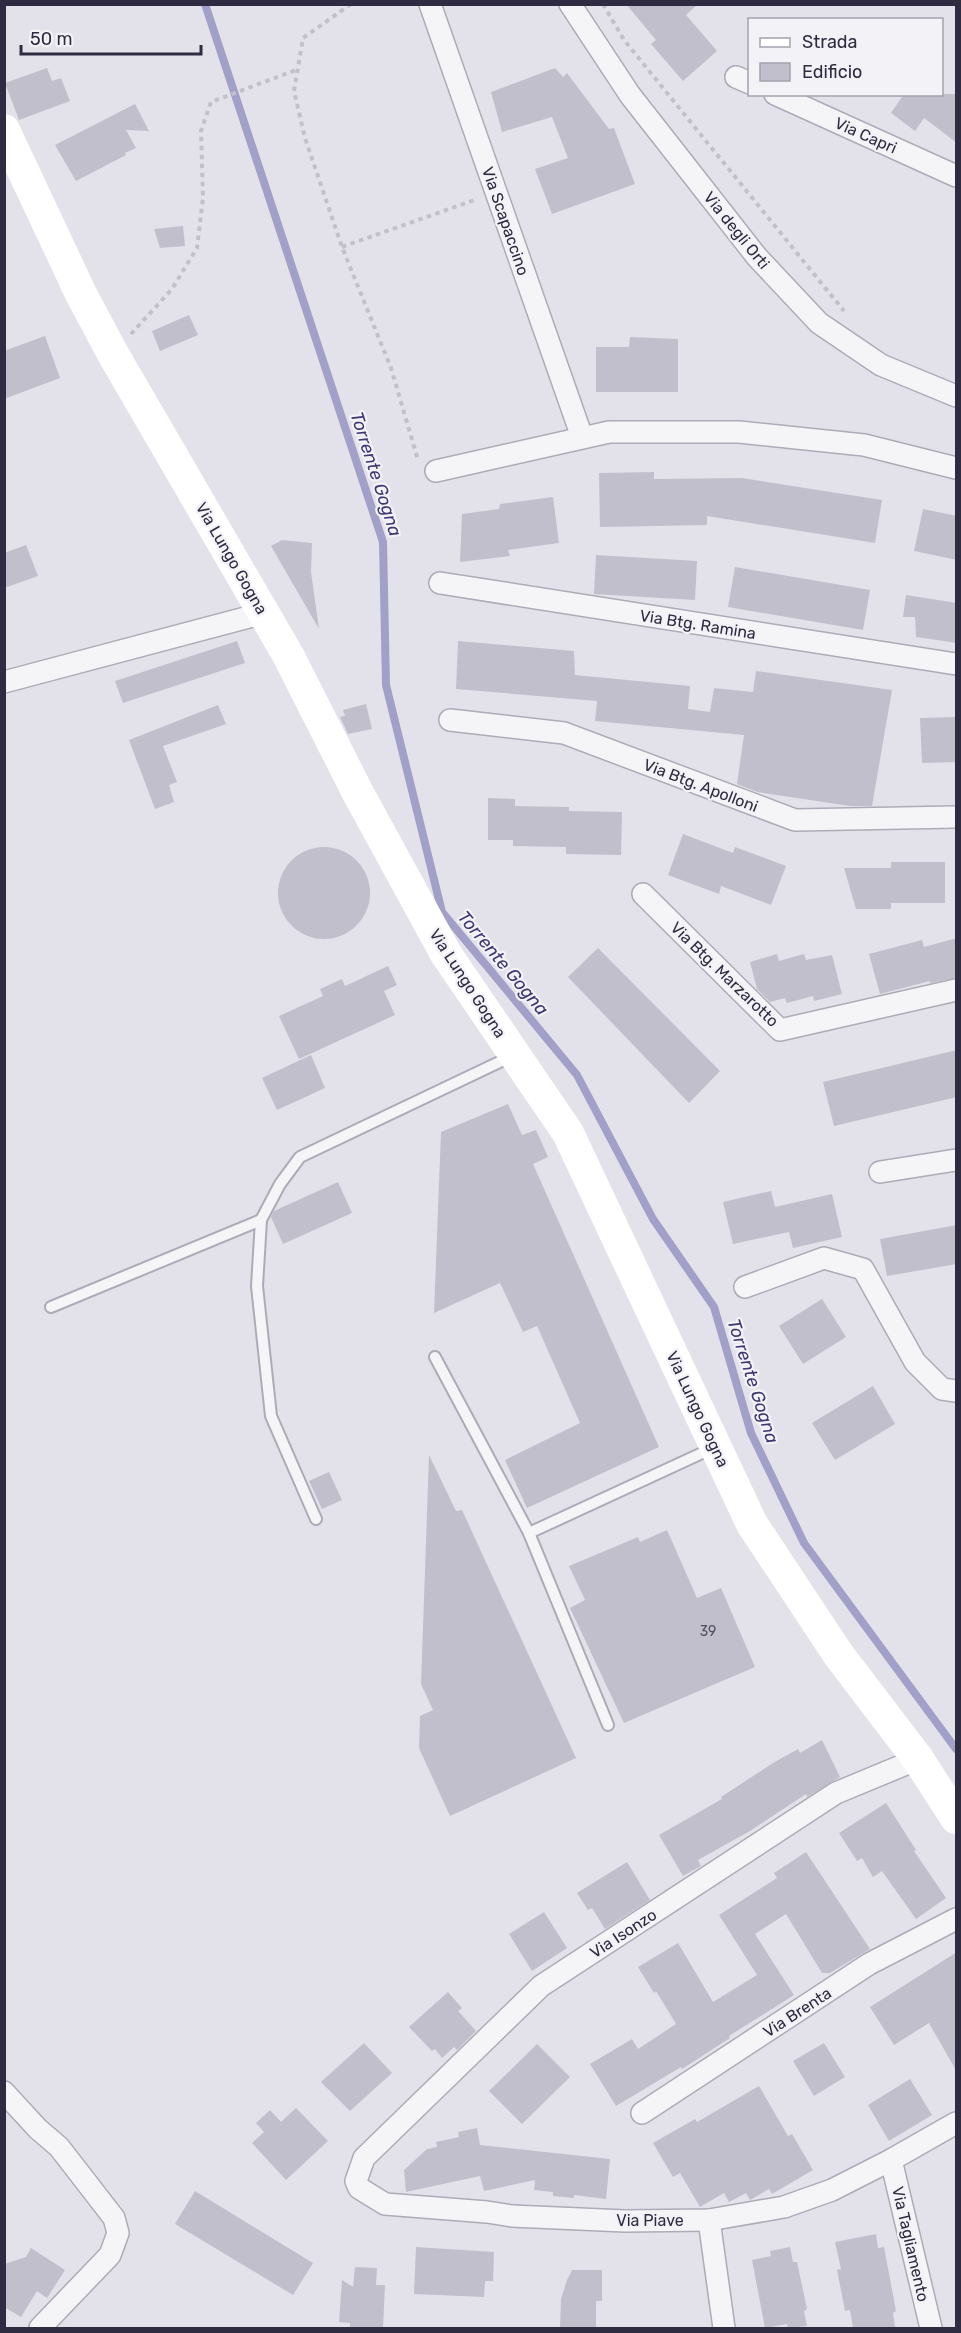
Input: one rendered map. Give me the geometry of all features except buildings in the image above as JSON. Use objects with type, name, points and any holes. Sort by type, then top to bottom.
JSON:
[{"type":"street","name":"Via Scapaccino","points":[[430,4],[582,437]]},
{"type":"street","name":"Via degli Orti","points":[[570,4],[630,95],[757,257],[819,323],[881,365],[957,396]]},
{"type":"street","name":"Via Capri","points":[[779,96],[957,176]]},
{"type":"street","name":"Via Lungo Gogna","points":[[4,130],[81,294],[113,354],[288,655],[358,793],[447,954],[568,1133],[752,1524],[838,1654],[918,1759],[957,1818]]},
{"type":"street","points":[[436,471],[609,432],[739,432],[864,445],[957,468]]},
{"type":"street","name":"Via Btg. Ramina","points":[[440,583],[957,664]]},
{"type":"street","points":[[4,682],[264,613]]},
{"type":"street","name":"Via Btg. Apolloni","points":[[450,720],[564,733],[795,820],[957,817]]},
{"type":"street","name":"Via Btg. Marzarotto","points":[[643,894],[780,1030],[957,990]]},
{"type":"street","points":[[880,1172],[957,1160]]},
{"type":"street","points":[[745,1287],[824,1258],[863,1269],[915,1362],[942,1389],[957,1391]]},
{"type":"street","name":"Via Isonzo","points":[[364,2158],[541,1986],[836,1793],[918,1759]]},
{"type":"street","name":"Via Brenta","points":[[642,2113],[869,1964],[957,1919]]},
{"type":"street","points":[[4,2092],[38,2129],[59,2147],[114,2218],[118,2233],[110,2255],[40,2328]]},
{"type":"street","name":"Via Piave","points":[[364,2158],[356,2181],[359,2188],[385,2204],[512,2216],[625,2221],[709,2220],[784,2207],[832,2190],[957,2123]]},
{"type":"street","name":"Via Tagliamento","points":[[891,2160],[931,2328]]},
{"type":"street","points":[[709,2220],[724,2328]]},
{"type":"lane","points":[[316,1518],[271,1416],[257,1286],[261,1220],[280,1184],[300,1157],[515,1054]]},
{"type":"lane","points":[[51,1307],[261,1220]]},
{"type":"lane","points":[[435,1357],[529,1533],[608,1725]]},
{"type":"lane","points":[[529,1533],[716,1447]]},
{"type":"path","points":[[351,4],[303,38],[294,91],[305,138],[342,247],[390,368],[423,476],[436,471]]},
{"type":"path","points":[[603,4],[624,40],[844,312]]},
{"type":"path","points":[[113,354],[172,290],[197,248],[203,198],[201,131],[211,102],[296,70]]},
{"type":"path","points":[[342,247],[496,193]]},
{"type":"waterway","name":"Torrente Gogna","points":[[205,4],[383,542],[386,685],[442,912],[577,1075],[653,1219],[714,1307],[751,1433],[804,1543],[956,1749]]}]
